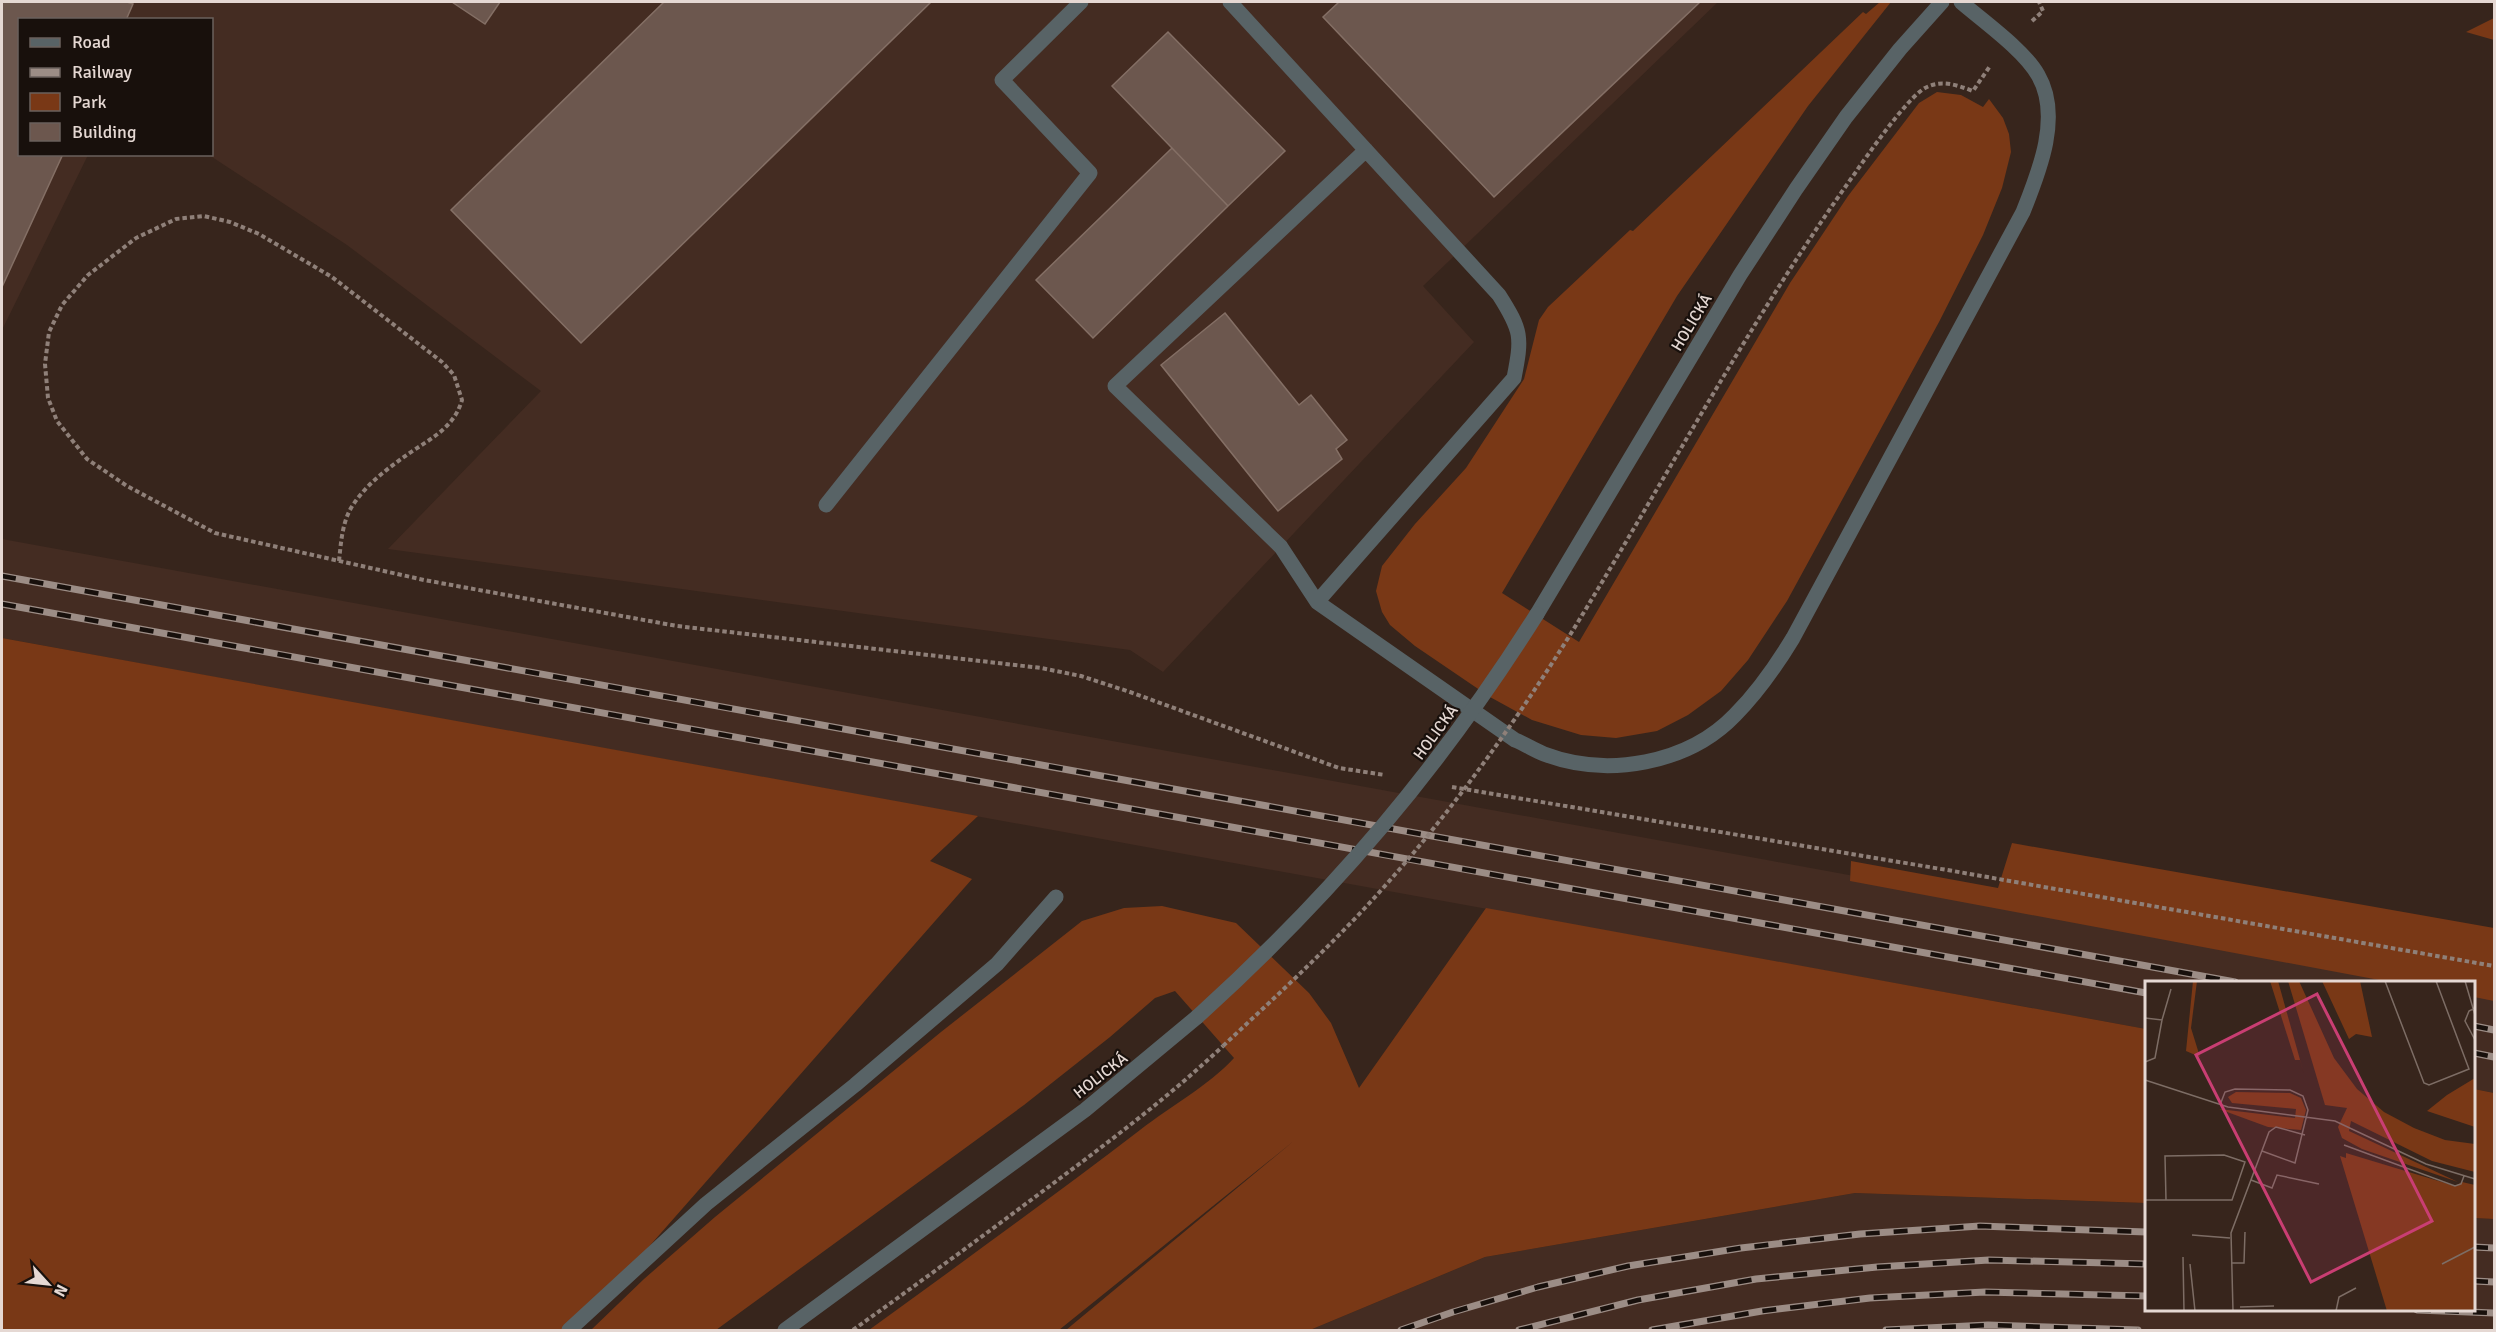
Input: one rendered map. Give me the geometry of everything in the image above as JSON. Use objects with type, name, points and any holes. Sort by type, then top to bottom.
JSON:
[{"type":"street","points":[[826,506],[1090,173],[1002,80],[1081,2]]},
{"type":"street","points":[[1230,2],[1499,295],[1516,320],[1520,346],[1514,378],[1317,602]]},
{"type":"street","name":"HOLICKÁ","points":[[785,1330],[1085,1110],[1197,1017],[1268,952],[1367,847],[1457,734],[1537,614],[1740,275],[1796,189],[1846,117],[1900,49],[1942,2]]},
{"type":"street","points":[[1366,150],[1114,386],[1281,547],[1317,602],[1515,740],[1544,754],[1572,762],[1604,766],[1640,764],[1669,756],[1709,736],[1734,717],[1776,665],[1793,638],[2023,212],[2040,164],[2048,108],[2045,90],[2037,74],[2023,56],[1961,2]]},
{"type":"street","points":[[569,1330],[706,1204],[855,1085],[997,964],[1056,897]]},
{"type":"path","points":[[853,1330],[970,1246],[1177,1088],[1309,966],[1399,869],[1489,756],[1570,635],[1806,243],[1868,155],[1923,90],[1934,84],[1950,83],[1972,91],[2007,42],[2043,11],[2039,2]]},
{"type":"path","points":[[339,561],[346,520],[362,493],[379,476],[443,430],[453,420],[462,400],[453,375],[442,362],[332,277],[259,234],[230,222],[204,216],[176,219],[136,238],[88,275],[62,305],[49,332],[45,364],[48,398],[57,421],[87,459],[127,486],[215,532],[339,561],[435,582],[677,626],[1041,668],[1081,676],[1340,768],[1386,776]]},
{"type":"path","points":[[1445,785],[2494,966]]},
{"type":"shaded area","points":[[2,2],[1718,2],[1423,286],[1474,342],[1163,672],[1130,650],[388,549],[541,391],[347,245],[211,156],[213,156],[213,18],[18,18],[18,156],[88,156],[2,330]]},
{"type":"shaded area","points":[[2,539],[2427,981],[2145,981],[2145,1029],[2,638]]},
{"type":"shaded area","points":[[2475,990],[2494,994],[2494,1093],[2475,1089]]},
{"type":"shaded area","points":[[1855,1193],[2145,1203],[2145,1311],[2475,1311],[2475,1218],[2494,1219],[2494,1330],[1310,1330],[1485,1257]]},
{"type":"green space","points":[[1880,2],[1891,2],[1808,106],[1677,296],[1502,593],[1579,642],[1790,283],[1848,196],[1919,103],[1937,92],[1961,95],[1983,107],[1989,99],[2003,118],[2009,134],[2011,152],[2002,188],[1983,235],[1939,322],[1787,601],[1748,660],[1721,691],[1688,715],[1657,731],[1616,738],[1581,735],[1532,720],[1490,697],[1415,646],[1390,625],[1382,612],[1376,591],[1382,566],[1415,524],[1466,468],[1524,379],[1539,320],[1548,307],[1630,230],[1633,231],[1863,12],[1866,14]]},
{"type":"green space","points":[[2494,18],[2494,40],[2466,32]]},
{"type":"green space","points":[[2,638],[978,816],[930,861],[972,879],[610,1291],[569,1330],[2,1330]]},
{"type":"green space","points":[[2012,843],[2494,928],[2494,1001],[2475,997],[2475,981],[2385,981],[1850,881],[1851,861],[1998,888]]},
{"type":"green space","points":[[1162,906],[1236,923],[1309,993],[1331,1023],[1359,1088],[1486,908],[2145,1029],[2145,1203],[1855,1193],[1485,1257],[1310,1330],[1066,1330],[1295,1140],[1059,1330],[869,1330],[1201,1087],[1234,1058],[1175,991],[1155,998],[1024,1105],[716,1330],[591,1330],[644,1279],[715,1217],[941,1032],[1082,921],[1124,908]]},
{"type":"green space","points":[[2475,1089],[2494,1093],[2494,1219],[2475,1218]]},
{"type":"building","points":[[2,2],[127,2],[133,4],[127,18],[18,18],[18,156],[62,156],[2,287]]},
{"type":"building","points":[[452,2],[500,2],[485,24]]},
{"type":"building","points":[[664,2],[931,2],[581,343],[451,210]]},
{"type":"building","points":[[1339,2],[1700,2],[1494,197],[1323,17]]},
{"type":"building","points":[[1168,32],[1285,151],[1228,206],[1112,86]]},
{"type":"building","points":[[1172,148],[1228,206],[1093,338],[1036,280]]},
{"type":"building","points":[[1225,313],[1299,405],[1311,395],[1347,440],[1336,449],[1342,459],[1278,511],[1161,365]]},
{"type":"railway","points":[[2,576],[2230,981]]},
{"type":"railway","points":[[2,604],[2145,993]]},
{"type":"railway","points":[[2475,1026],[2494,1030]]},
{"type":"railway","points":[[2475,1053],[2494,1057]]},
{"type":"railway","points":[[1401,1330],[1538,1287],[1628,1266],[1741,1248],[1860,1234],[1980,1226],[2145,1232]]},
{"type":"railway","points":[[2475,1247],[2494,1248]]},
{"type":"railway","points":[[1519,1330],[1638,1300],[1756,1279],[1877,1267],[1989,1260],[2145,1264]]},
{"type":"railway","points":[[2475,1281],[2494,1282]]},
{"type":"railway","points":[[1652,1330],[1762,1311],[1870,1298],[1985,1292],[2145,1296]]},
{"type":"railway","points":[[2443,1311],[2494,1313]]},
{"type":"railway","points":[[1886,1330],[1988,1325],[2138,1330]]}]
